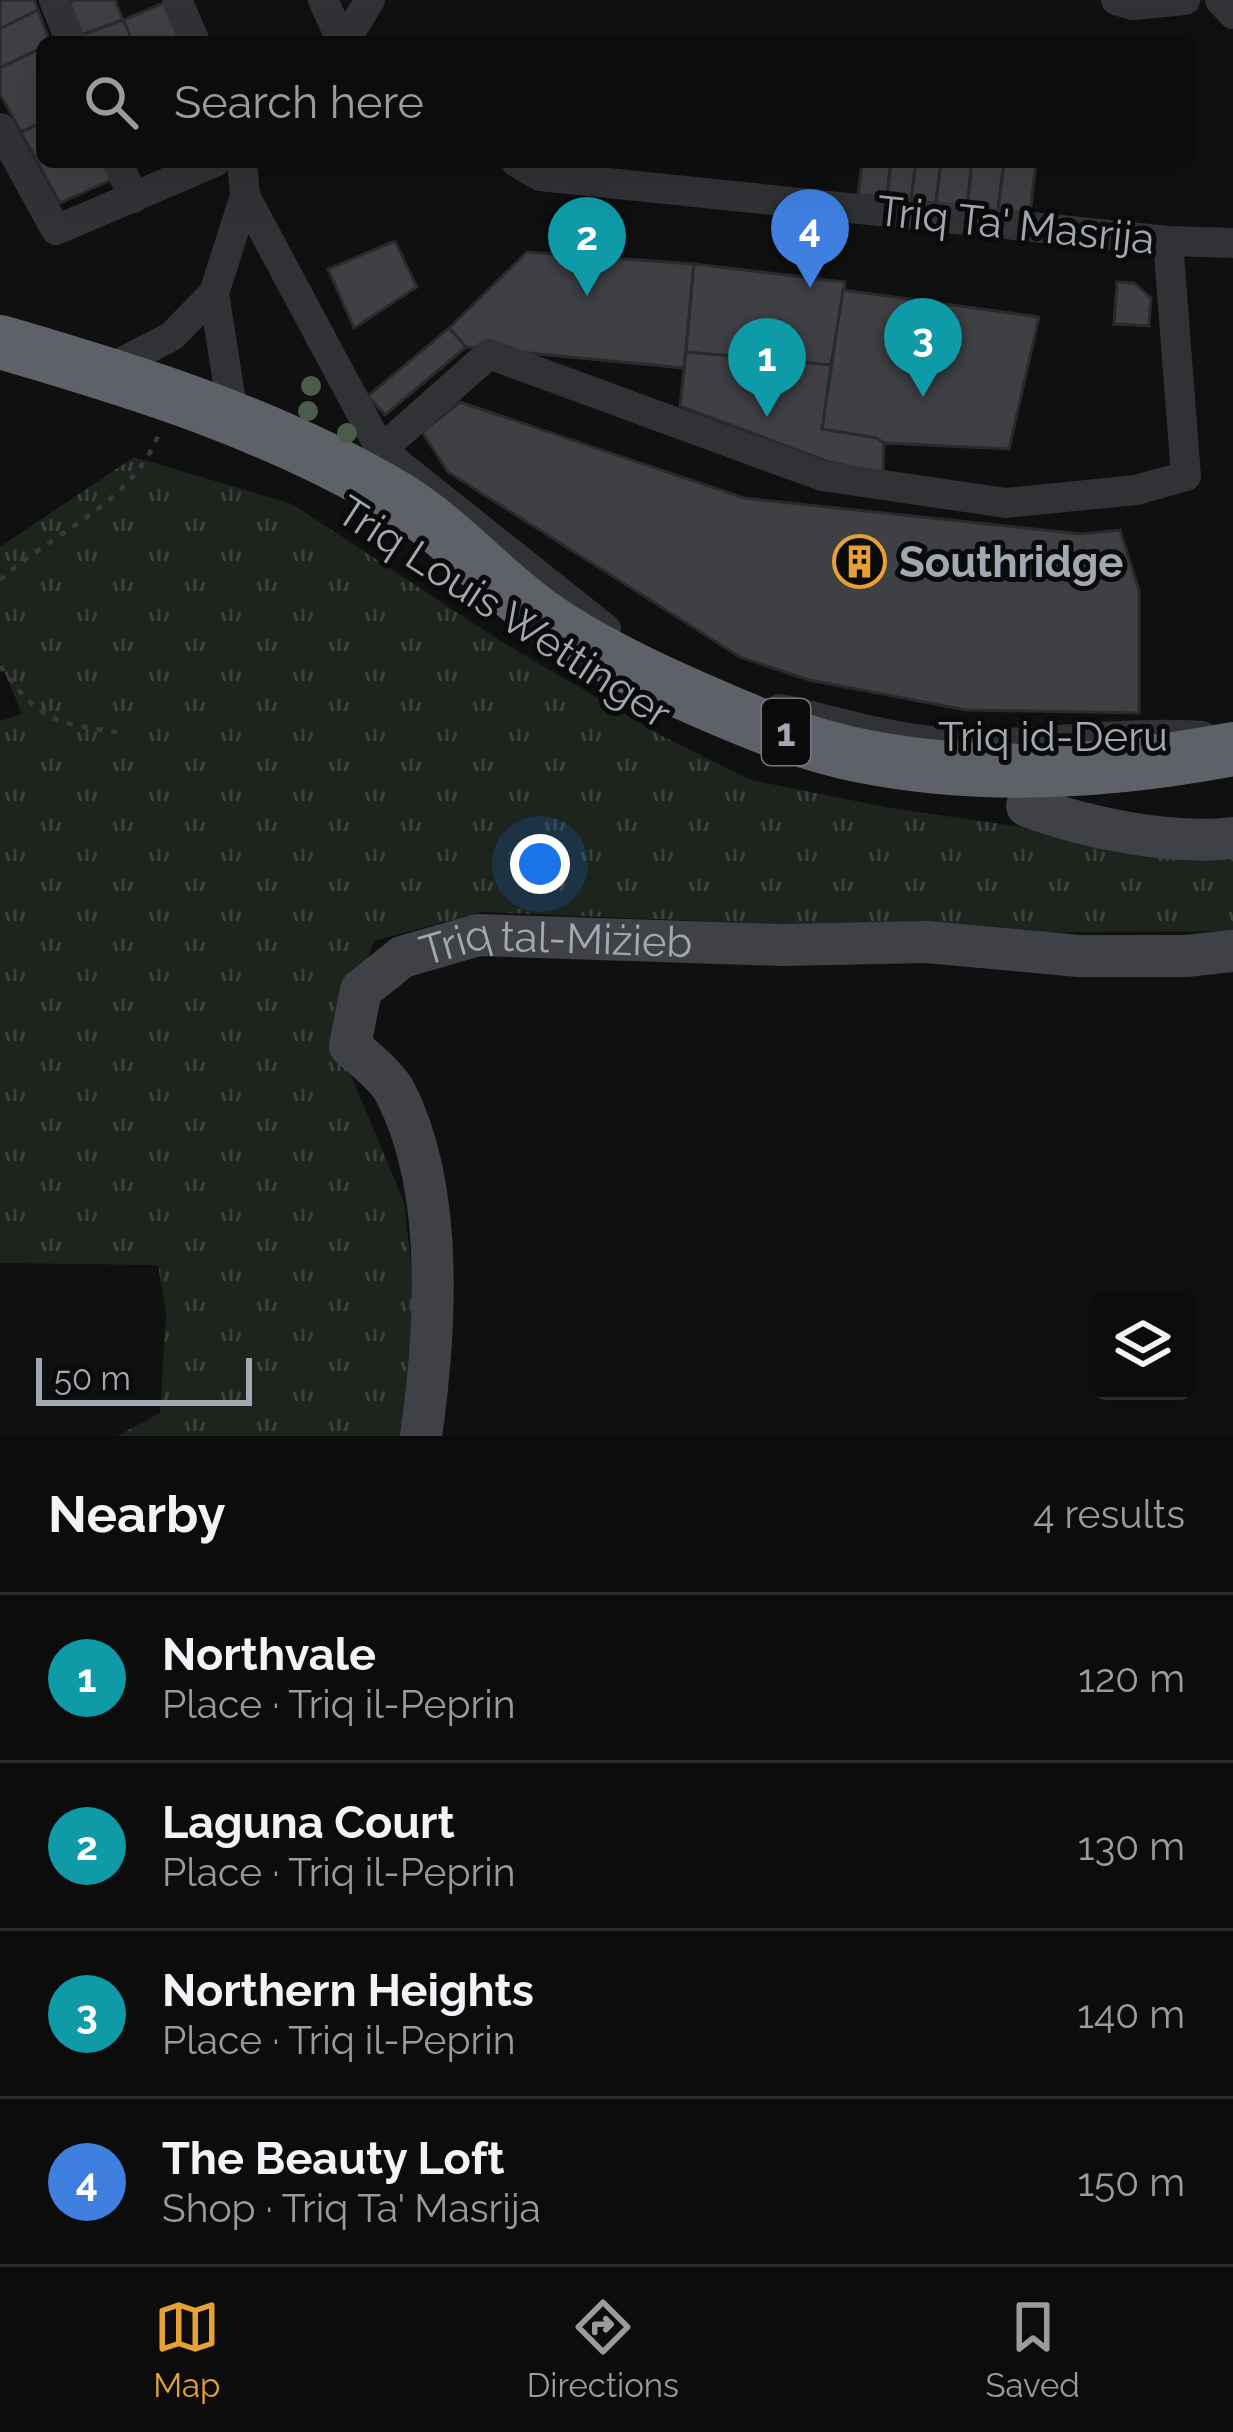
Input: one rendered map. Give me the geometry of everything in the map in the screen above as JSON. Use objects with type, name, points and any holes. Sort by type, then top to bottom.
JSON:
[{"type":"highway","name":"Triq Louis Wettinger","points":[[0,342],[233,416],[336,464],[403,501],[546,619],[622,665],[737,717],[860,756],[975,769],[1034,772],[1233,749]]},
{"type":"highway","name":"Triq Louis Wettinger","points":[[0,378],[258,458],[386,534],[539,645],[670,722],[803,773],[904,794],[1027,806],[1125,797],[1233,779]]},
{"type":"street","points":[[54,0],[69,36]]},
{"type":"street","points":[[177,0],[192,36]]},
{"type":"street","points":[[323,0],[340,36]]},
{"type":"street","points":[[347,36],[370,0]]},
{"type":"street","points":[[1116,0],[1133,5],[1185,0]]},
{"type":"street","points":[[1220,0],[1233,14]]},
{"type":"street","points":[[0,128],[56,230],[201,168]]},
{"type":"street","points":[[120,168],[133,198]]},
{"type":"street","points":[[233,416],[214,293],[245,196],[243,168]]},
{"type":"street","name":"Triq Ta' Masrija","points":[[527,168],[541,176],[1168,241],[1233,243]]},
{"type":"street","name":"Triq id-Deru","points":[[245,196],[380,450],[602,627],[765,706],[941,742],[1052,741],[1156,733],[1233,739]]},
{"type":"street","points":[[380,450],[489,354],[822,476],[1006,503],[1136,490],[1186,476],[1168,241]]},
{"type":"street","points":[[104,372],[172,336],[214,293]]},
{"type":"street","points":[[1027,806],[1069,821],[1203,841],[1233,838]]},
{"type":"street","name":"Triq tal-Miżieb","points":[[421,1436],[431,1321],[430,1219],[416,1151],[394,1088],[350,1046],[361,990],[402,957],[478,935],[782,945],[927,942],[1079,956],[1233,951]]},
{"type":"path","points":[[0,580],[32,550],[109,503],[148,460],[163,425]]},
{"type":"path","points":[[0,666],[28,704],[56,722],[117,732]]},
{"type":"green space","points":[[134,457],[292,504],[499,640],[662,736],[751,780],[891,808],[1233,858],[1233,931],[1000,933],[482,912],[374,941],[337,1042],[404,1202],[412,1272],[414,1436],[117,1436],[160,1413],[166,1313],[158,1265],[0,1263],[0,721],[22,714],[0,661],[0,547]]},
{"type":"building","points":[[0,0],[34,0],[38,10],[0,29]]},
{"type":"building","points":[[115,0],[123,20],[79,36],[66,4]]},
{"type":"building","points":[[168,1],[182,36],[130,36],[123,20]]},
{"type":"building","points":[[38,10],[48,36],[36,36],[36,51],[0,68],[0,29]]},
{"type":"building","points":[[123,20],[130,36],[79,36]]},
{"type":"building","points":[[36,51],[36,126],[21,132],[0,94],[0,68]]},
{"type":"building","points":[[36,126],[36,159],[21,132]]},
{"type":"building","points":[[41,168],[108,168],[113,179],[60,203]]},
{"type":"building","points":[[861,168],[890,168],[887,198],[858,195]]},
{"type":"building","points":[[890,168],[915,168],[911,201],[887,198]]},
{"type":"building","points":[[915,168],[940,168],[936,203],[911,201]]},
{"type":"building","points":[[940,168],[971,168],[967,207],[936,203]]},
{"type":"building","points":[[971,168],[1003,168],[998,210],[967,207]]},
{"type":"building","points":[[1003,168],[1035,168],[1030,214],[998,210]]},
{"type":"building","points":[[395,241],[417,287],[354,328],[328,269]]},
{"type":"building","points":[[527,252],[694,264],[684,368],[466,347],[449,328]]},
{"type":"building","points":[[694,264],[845,282],[831,365],[686,352]]},
{"type":"building","points":[[1117,282],[1134,283],[1151,298],[1149,326],[1114,324]]},
{"type":"building","points":[[843,290],[1039,317],[1009,449],[884,443],[822,429]]},
{"type":"building","points":[[449,328],[466,347],[385,415],[368,396]]},
{"type":"building","points":[[686,352],[831,365],[822,429],[884,443],[883,473],[829,462],[680,406]]},
{"type":"building","name":"Southridge","points":[[460,402],[744,498],[1081,534],[1120,530],[1139,590],[1139,713],[966,710],[809,680],[740,657],[448,472],[422,432]]},
{"type":"place","name":"The Beauty Loft","points":[[810,288]]},
{"type":"place","name":"Laguna Court","points":[[587,296]]},
{"type":"place","name":"Northern Heights","points":[[923,397]]},
{"type":"place","name":"Northvale","points":[[767,417]]},
{"type":"place","name":"Southridge","points":[[860,562]]}]
